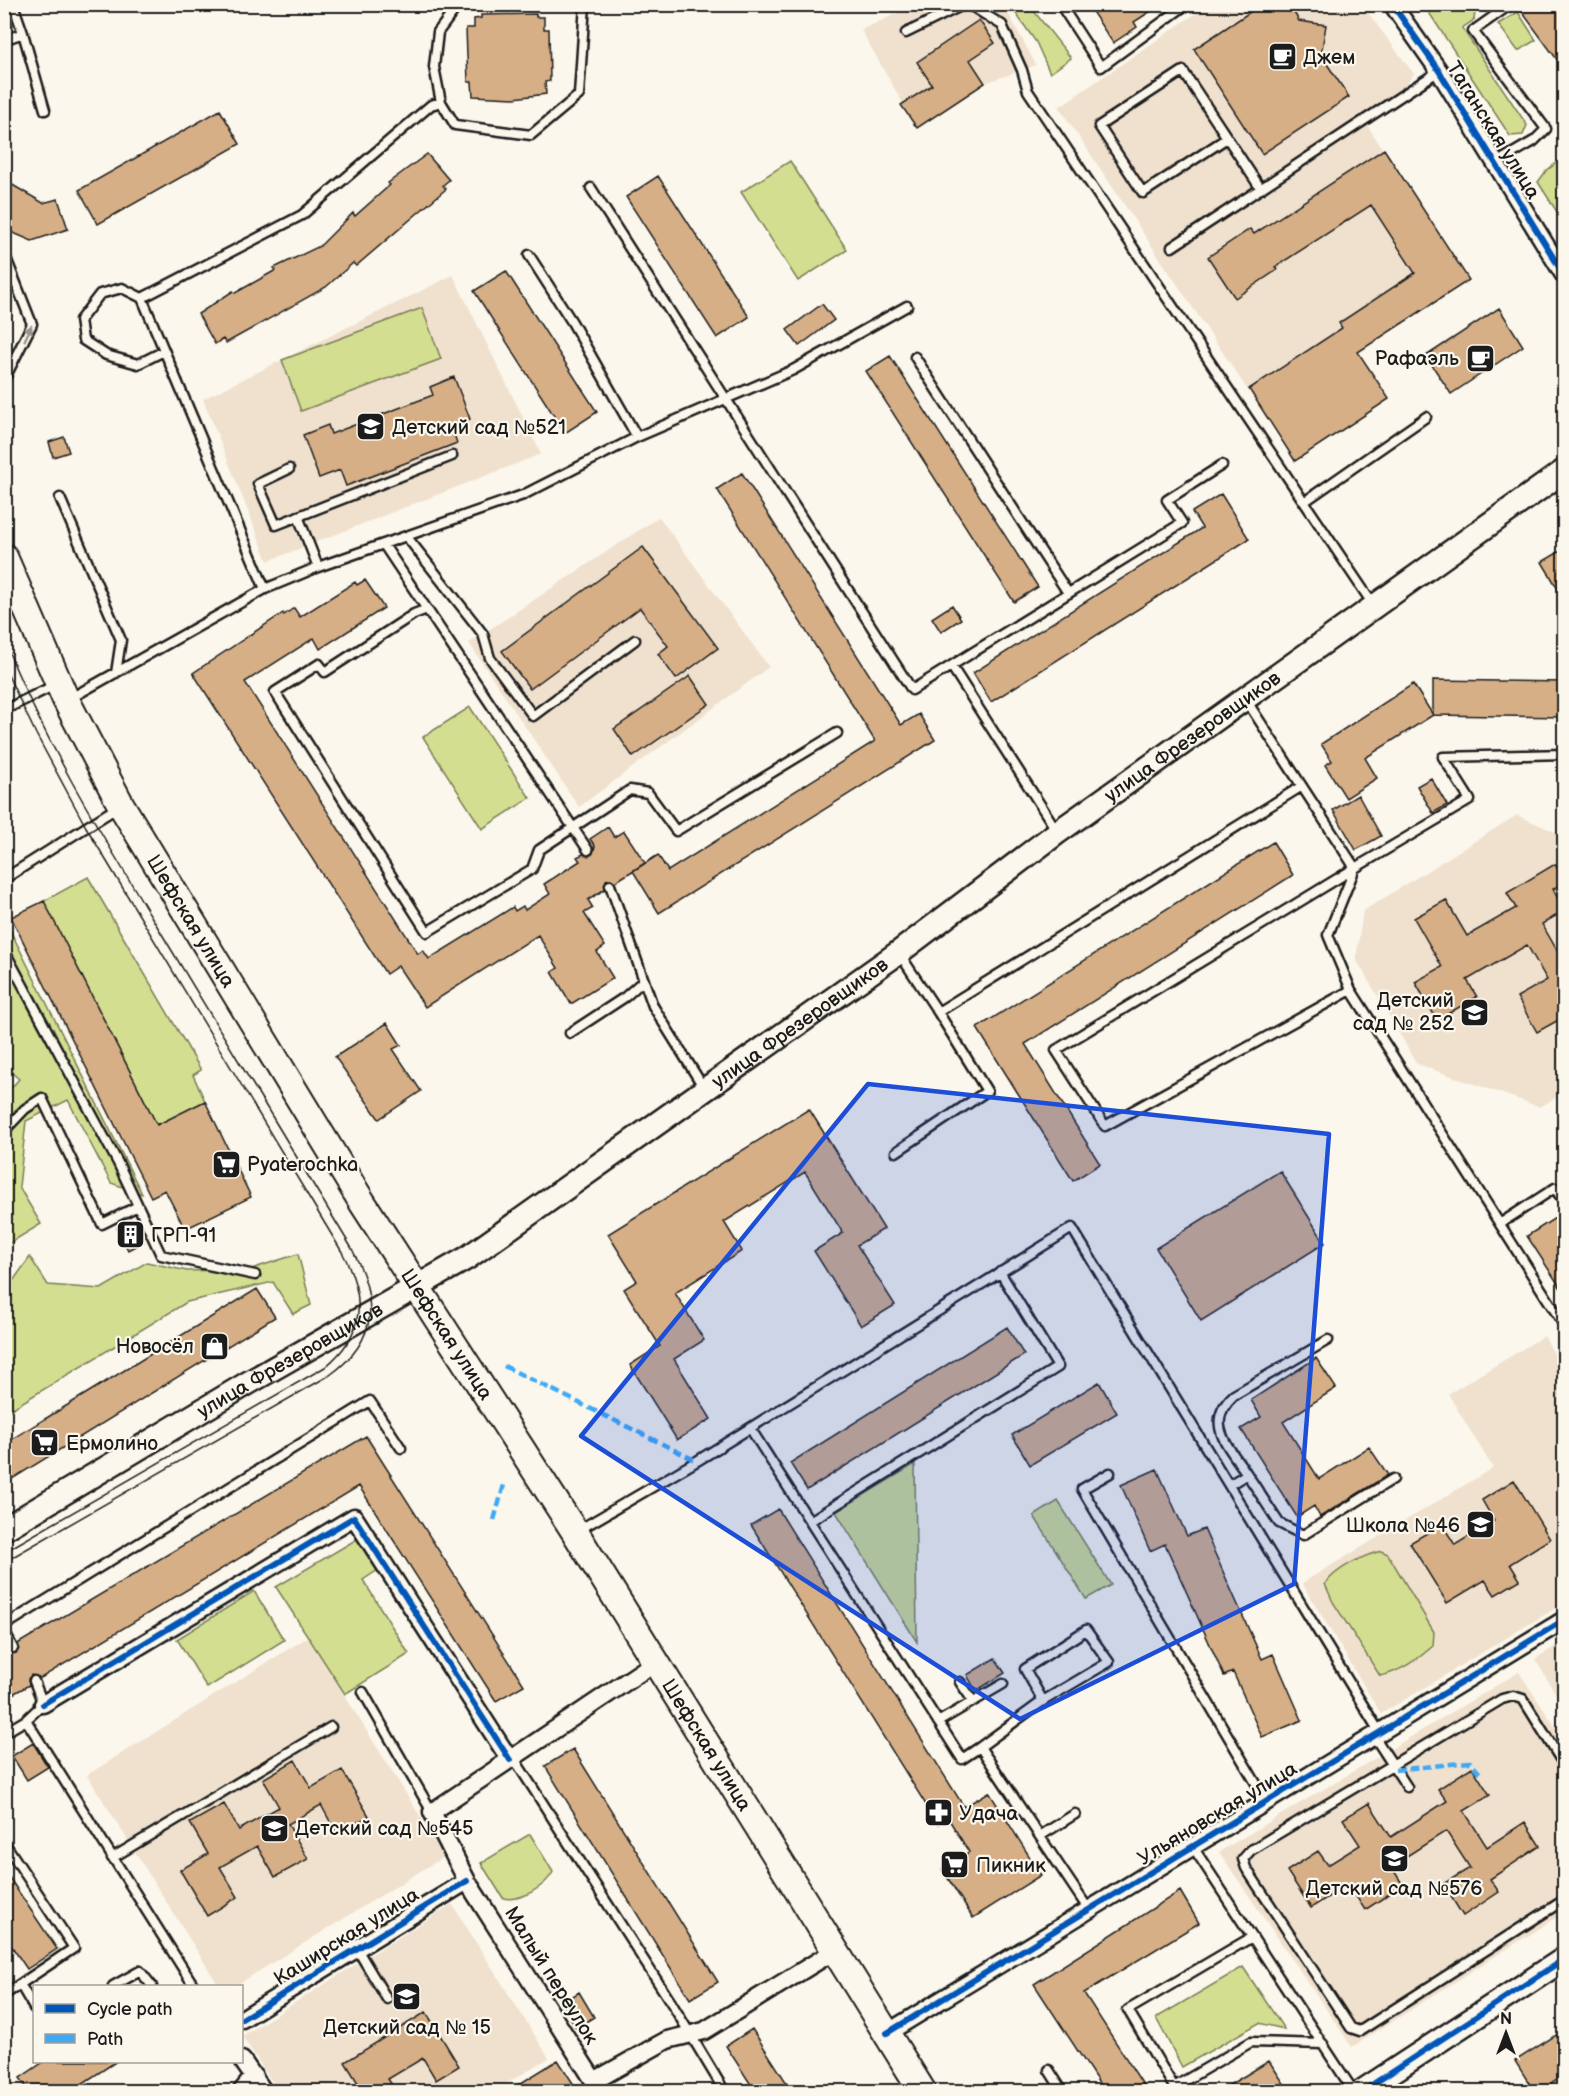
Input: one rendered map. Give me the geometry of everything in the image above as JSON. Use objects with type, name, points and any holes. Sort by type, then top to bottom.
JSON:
[{"type":"main road","name":"улица Фрезеровщиков","points":[[4,1529],[248,1383],[467,1258],[898,953],[1058,832],[1564,471]]},
{"type":"main road","name":"Шефская улица","points":[[4,557],[62,692],[121,805],[362,1202],[657,1661],[923,2091]]},
{"type":"main road","points":[[1367,2089],[1564,1959]]},
{"type":"street","name":"Таганская улица","points":[[1395,6],[1439,71],[1564,275]]},
{"type":"street","points":[[43,1704],[354,1517],[512,1758]]},
{"type":"street","name":"Ульяновская улица","points":[[886,2033],[1564,1620]]},
{"type":"street","points":[[432,1812],[657,1661]]},
{"type":"street","name":"Малый переулок","points":[[432,1812],[467,1881],[598,2086]]},
{"type":"street","name":"Каширская улица","points":[[243,2018],[467,1881]]},
{"type":"street","points":[[598,2086],[667,2040],[704,2031],[836,1950]]},
{"type":"street","points":[[243,2061],[264,2091]]},
{"type":"street","points":[[241,2091],[254,2076]]},
{"type":"lane","points":[[13,4],[45,110]]},
{"type":"lane","points":[[459,4],[438,32],[434,67],[441,102],[455,125],[531,135],[579,95],[585,4]]},
{"type":"lane","points":[[906,33],[967,4],[1002,25],[1022,70],[1028,91],[1374,606]]},
{"type":"lane","points":[[1060,4],[1101,67],[1187,4]]},
{"type":"lane","points":[[1496,164],[1534,141],[1546,129],[1473,31],[1511,4]]},
{"type":"lane","points":[[4,40],[23,33]]},
{"type":"lane","points":[[1227,138],[1143,193],[1099,126],[1183,71],[1261,189]]},
{"type":"lane","points":[[1172,247],[1439,71]]},
{"type":"lane","points":[[142,298],[302,215],[431,105],[441,102]]},
{"type":"lane","points":[[591,188],[912,690],[1182,523],[1167,500],[1222,465]]},
{"type":"lane","points":[[4,253],[32,324],[4,380]]},
{"type":"lane","points":[[530,255],[572,322],[637,437]]},
{"type":"lane","points":[[164,351],[138,364],[106,354],[83,340],[80,320],[100,294],[122,288],[142,298],[265,589]]},
{"type":"lane","points":[[4,710],[116,673],[265,589],[318,567],[523,495],[637,437],[793,370],[907,306]]},
{"type":"lane","points":[[915,357],[1068,593]]},
{"type":"lane","points":[[1304,502],[1426,417]]},
{"type":"lane","points":[[289,470],[258,484],[276,525],[452,456]]},
{"type":"lane","points":[[60,498],[121,640],[116,673]]},
{"type":"lane","points":[[298,516],[318,567]]},
{"type":"lane","points":[[407,537],[483,634],[490,658],[533,716],[635,640]]},
{"type":"lane","points":[[384,545],[588,850]]},
{"type":"lane","points":[[427,609],[414,614],[325,672],[319,664],[275,692],[427,932],[532,869],[539,850],[630,790],[648,793],[676,831],[837,733]]},
{"type":"lane","points":[[952,667],[1058,832]]},
{"type":"lane","points":[[1246,699],[1355,868]]},
{"type":"lane","points":[[1351,990],[1105,1126],[1056,1050],[1470,800],[1443,757],[1564,754]]},
{"type":"lane","points":[[938,1012],[1302,786]]},
{"type":"lane","points":[[4,879],[121,805]]},
{"type":"lane","points":[[1355,868],[1328,935],[1351,990],[1564,1325]]},
{"type":"lane","points":[[610,885],[653,1006],[706,1090]]},
{"type":"lane","points":[[4,950],[138,1206],[161,1255],[255,1275]]},
{"type":"lane","points":[[896,1152],[987,1091],[898,953]]},
{"type":"lane","points":[[570,1033],[626,997],[644,980]]},
{"type":"lane","points":[[4,1131],[25,1109],[42,1098],[102,1224],[138,1206]]},
{"type":"lane","points":[[1501,1223],[1555,1188],[1564,1202]]},
{"type":"lane","points":[[575,1532],[750,1428],[1072,1228],[1229,1485],[1377,1735],[1391,1764],[1407,1787]]},
{"type":"lane","points":[[810,1521],[1058,1367],[1000,1272]]},
{"type":"lane","points":[[1328,1340],[1234,1395],[1224,1404],[1218,1417],[1220,1432],[1279,1523],[1302,1535],[1394,1479]]},
{"type":"lane","points":[[4,1626],[370,1401],[401,1448]]},
{"type":"lane","points":[[750,1428],[963,1759],[1044,1701],[1109,1662],[1086,1630],[1025,1669],[1044,1701]]},
{"type":"lane","points":[[1110,1473],[1082,1489],[1267,1802]]},
{"type":"lane","points":[[1229,1485],[1247,1474]]},
{"type":"lane","points":[[4,1631],[13,1648]]},
{"type":"lane","points":[[4,1733],[26,1720],[43,1704],[34,1681]]},
{"type":"lane","points":[[960,1682],[973,1701]]},
{"type":"lane","points":[[938,1722],[1003,1684]]},
{"type":"lane","points":[[363,1692],[432,1812]]},
{"type":"lane","points":[[1564,1766],[1523,1699],[1513,1696],[1502,1699],[1251,1850],[1243,1859],[1246,1868],[1351,2028],[1360,2031],[1564,1900]]},
{"type":"lane","points":[[26,1720],[193,1985]]},
{"type":"lane","points":[[112,1858],[331,1726]]},
{"type":"lane","points":[[980,1747],[1089,1910]]},
{"type":"lane","points":[[512,1758],[725,2091]]},
{"type":"lane","points":[[1040,1836],[1075,1814]]},
{"type":"lane","points":[[4,1842],[74,1948],[4,1995]]},
{"type":"lane","points":[[1193,1847],[1323,2044],[1367,2089]]},
{"type":"lane","points":[[1252,1937],[1128,2010],[1174,2087],[1251,2042],[1323,2044]]},
{"type":"lane","points":[[357,1949],[387,1999]]},
{"type":"lane","points":[[115,1985],[140,1971],[151,1985]]},
{"type":"lane","points":[[20,1984],[33,2006]]},
{"type":"lane","points":[[1049,2070],[1063,2091]]},
{"type":"highlighted area","points":[[868,1084],[1329,1134],[1294,1584],[1020,1719],[581,1436]]},
{"type":"shaded area","points":[[915,5],[1004,5],[1036,65],[985,83],[917,128],[861,30]]},
{"type":"shaded area","points":[[1208,5],[1362,5],[1414,74],[1396,99],[1365,122],[1469,280],[1358,352],[1389,399],[1295,461],[1059,107]]},
{"type":"shaded area","name":"Детский сад №521","points":[[453,275],[541,454],[268,561],[203,399]]},
{"type":"shaded area","points":[[659,517],[769,667],[579,807],[469,643]]},
{"type":"shaded area","name":"Детский сад № 252","points":[[1517,815],[1564,836],[1564,1093],[1540,1107],[1417,1064],[1356,959],[1363,911]]},
{"type":"shaded area","name":"Школа №46","points":[[1544,1336],[1564,1371],[1564,1603],[1381,1714],[1302,1583],[1493,1468],[1448,1394]]},
{"type":"shaded area","name":"Детский сад №545","points":[[308,1637],[445,1856],[237,1985],[218,1985],[87,1775]]},
{"type":"shaded area","points":[[1564,1641],[1564,1708],[1535,1659]]},
{"type":"shaded area","name":"Детский сад №576","points":[[1519,1672],[1564,1740],[1564,1913],[1352,2047],[1219,1852]]},
{"type":"shaded area","name":"Детский сад № 15","points":[[452,1904],[549,2058],[494,2091],[278,2091],[243,2035]]},
{"type":"green space","points":[[1010,5],[1029,5],[1071,58],[1050,73],[1036,42]]},
{"type":"green space","points":[[1424,5],[1470,5],[1475,12],[1474,20],[1462,28],[1527,125],[1523,135],[1510,136]]},
{"type":"green space","points":[[1518,12],[1536,40],[1518,51],[1498,24]]},
{"type":"green space","points":[[1564,157],[1564,223],[1538,182],[1546,171]]},
{"type":"green space","points":[[790,161],[847,250],[798,281],[741,192]]},
{"type":"green space","points":[[422,308],[441,359],[301,411],[282,360]]},
{"type":"green space","points":[[470,707],[530,798],[482,829],[423,737]]},
{"type":"green space","points":[[88,877],[201,1070],[193,1075],[205,1101],[157,1125],[44,901]]},
{"type":"green space","points":[[4,918],[142,1194],[111,1183],[68,1100],[26,1121],[19,1187],[41,1224],[5,1246],[5,1095],[19,1079],[5,1067]]},
{"type":"green space","points":[[298,1254],[311,1305],[293,1314],[273,1282],[187,1302],[5,1413],[4,1283],[8,1288],[30,1257],[48,1285],[101,1289],[147,1262],[187,1271],[251,1269]]},
{"type":"green space","points":[[915,1464],[917,1642],[836,1512]]},
{"type":"green space","points":[[1058,1501],[1111,1585],[1086,1599],[1034,1516]]},
{"type":"green space","points":[[357,1539],[378,1570],[363,1580],[409,1654],[345,1694],[276,1587]]},
{"type":"green space","points":[[1381,1551],[1388,1554],[1434,1632],[1433,1646],[1428,1651],[1401,1668],[1380,1676],[1333,1602],[1325,1584],[1350,1563]]},
{"type":"green space","points":[[254,1591],[284,1640],[207,1688],[177,1639]]},
{"type":"green space","points":[[530,1834],[553,1872],[544,1883],[531,1892],[517,1898],[503,1898],[481,1863]]},
{"type":"green space","points":[[1243,1967],[1284,2029],[1259,2023],[1182,2067],[1156,2018]]},
{"type":"building","points":[[1087,4],[1162,4],[1134,22],[1137,27],[1113,43]]},
{"type":"building","points":[[1262,4],[1289,4],[1299,21],[1326,25],[1321,55],[1349,97],[1262,154],[1194,49]]},
{"type":"building","points":[[1564,4],[1564,69],[1517,5]]},
{"type":"building","points":[[536,14],[536,17],[544,17],[544,29],[549,29],[550,81],[545,82],[546,94],[514,98],[473,96],[472,82],[468,82],[466,28],[474,28],[474,19],[481,18],[481,15]]},
{"type":"building","points":[[979,20],[995,43],[970,60],[985,83],[917,128],[901,105],[932,85],[917,62]]},
{"type":"building","points":[[220,110],[240,144],[98,224],[79,190]]},
{"type":"building","points":[[1384,149],[1469,280],[1358,352],[1389,399],[1295,461],[1249,389],[1342,328],[1339,323],[1415,273],[1371,205],[1275,267],[1277,270],[1235,298],[1208,257],[1250,229],[1254,234]]},
{"type":"building","points":[[427,154],[449,180],[443,185],[446,189],[356,266],[353,263],[326,287],[226,343],[223,339],[215,344],[198,314],[233,291],[235,293],[276,270],[274,268],[320,246],[353,213],[355,216],[390,185],[388,183]]},
{"type":"building","points":[[658,176],[749,317],[717,338],[626,197]]},
{"type":"building","points":[[4,180],[43,203],[58,199],[68,229],[32,241],[4,229]]},
{"type":"building","points":[[506,271],[597,412],[565,433],[474,291]]},
{"type":"building","points":[[822,304],[834,320],[799,346],[787,330]]},
{"type":"building","points":[[1499,308],[1523,346],[1451,394],[1426,356]]},
{"type":"building","points":[[890,356],[1038,587],[1014,602],[866,371]]},
{"type":"building","points":[[454,377],[470,419],[451,426],[457,443],[346,486],[340,470],[319,478],[303,435],[328,425],[331,434],[433,395],[430,387]]},
{"type":"building","points":[[64,437],[69,452],[53,457],[49,442]]},
{"type":"building","points":[[742,473],[901,725],[919,714],[935,740],[659,913],[633,871],[658,855],[668,871],[875,741],[717,489]]},
{"type":"building","points":[[1221,494],[1249,539],[991,702],[973,673],[1202,528],[1192,512]]},
{"type":"building","points":[[643,547],[718,648],[676,679],[658,654],[668,646],[640,608],[530,689],[502,651]]},
{"type":"building","points":[[1564,549],[1564,599],[1542,562]]},
{"type":"building","points":[[365,580],[384,608],[320,649],[314,638],[245,682],[418,954],[423,950],[429,959],[513,907],[515,911],[523,906],[525,910],[550,894],[544,884],[580,861],[577,857],[593,853],[595,846],[590,839],[608,827],[614,837],[624,831],[645,863],[615,882],[611,879],[606,880],[605,889],[588,900],[593,908],[584,913],[605,946],[597,952],[613,978],[571,1004],[552,972],[558,968],[538,935],[425,1007],[398,966],[386,974],[193,673],[283,613],[284,615],[294,608],[300,617],[355,582],[357,585]]},
{"type":"building","points":[[952,605],[961,619],[941,632],[932,618]]},
{"type":"building","points":[[690,676],[709,704],[633,757],[614,729]]},
{"type":"building","points":[[1433,680],[1564,682],[1564,717],[1433,715]]},
{"type":"building","points":[[1413,684],[1433,715],[1365,758],[1377,778],[1346,798],[1325,765],[1332,761],[1321,744]]},
{"type":"building","points":[[1431,778],[1447,805],[1433,813],[1417,786]]},
{"type":"building","points":[[1358,795],[1381,836],[1356,850],[1333,810]]},
{"type":"building","points":[[1273,842],[1293,875],[1025,1044],[1100,1164],[1073,1181],[977,1028]]},
{"type":"building","points":[[1555,864],[1564,882],[1553,889],[1564,911],[1542,924],[1558,952],[1564,949],[1564,990],[1557,994],[1564,1007],[1564,1017],[1537,1032],[1517,997],[1547,980],[1527,945],[1467,980],[1477,997],[1437,1020],[1415,982],[1442,967],[1414,918],[1446,900],[1467,936],[1516,908],[1507,893]]},
{"type":"building","points":[[44,901],[157,1125],[205,1101],[251,1197],[185,1229],[165,1190],[151,1197],[11,917]]},
{"type":"building","points":[[387,1023],[401,1045],[393,1049],[421,1091],[379,1119],[335,1057]]},
{"type":"building","points":[[809,1109],[884,1229],[857,1245],[895,1305],[861,1326],[814,1251],[843,1233],[805,1172],[724,1222],[742,1251],[675,1293],[704,1340],[674,1359],[711,1419],[677,1440],[630,1365],[660,1346],[624,1289],[637,1281],[608,1234]]},
{"type":"building","points":[[1280,1171],[1325,1243],[1201,1321],[1156,1248]]},
{"type":"building","points":[[1555,1218],[1564,1232],[1564,1293],[1527,1236]]},
{"type":"building","name":"ГРП-91","points":[[132,1220],[143,1242],[128,1250],[117,1228]]},
{"type":"building","points":[[257,1289],[275,1317],[4,1484],[4,1444]]},
{"type":"building","points":[[1007,1327],[1024,1355],[807,1490],[790,1463]]},
{"type":"building","points":[[1316,1358],[1336,1388],[1283,1422],[1319,1479],[1369,1447],[1388,1475],[1320,1517],[1314,1506],[1297,1517],[1241,1429],[1261,1417],[1251,1400]]},
{"type":"building","points":[[1099,1382],[1117,1413],[1030,1465],[1012,1435]]},
{"type":"building","points":[[366,1436],[524,1685],[496,1701],[359,1486],[41,1678],[31,1675],[28,1679],[29,1685],[11,1695],[4,1686],[4,1654],[16,1653],[19,1643]]},
{"type":"building","points":[[1157,1469],[1187,1536],[1204,1529],[1262,1659],[1273,1654],[1302,1720],[1262,1737],[1233,1672],[1224,1676],[1165,1544],[1150,1551],[1121,1485]]},
{"type":"building","points":[[1514,1480],[1550,1539],[1510,1564],[1520,1580],[1495,1595],[1485,1580],[1447,1603],[1410,1543],[1442,1524],[1455,1545],[1494,1521],[1482,1500]]},
{"type":"building","points":[[778,1509],[964,1807],[989,1792],[1041,1875],[973,1918],[942,1869],[969,1852],[948,1818],[938,1824],[751,1525]]},
{"type":"building","points":[[995,1658],[1005,1673],[976,1691],[967,1675]]},
{"type":"building","points":[[33,1743],[48,1767],[27,1780],[12,1756]]},
{"type":"building","points":[[573,1749],[718,1982],[690,1999],[545,1766]]},
{"type":"building","points":[[295,1760],[311,1788],[342,1770],[369,1816],[337,1834],[321,1805],[288,1824],[308,1859],[275,1877],[257,1846],[220,1867],[238,1897],[207,1916],[180,1870],[208,1854],[190,1823],[224,1804],[239,1830],[279,1807],[263,1779]]},
{"type":"building","points":[[1472,1767],[1490,1795],[1464,1811],[1487,1847],[1525,1822],[1540,1846],[1490,1879],[1499,1892],[1463,1916],[1443,1884],[1470,1868],[1446,1831],[1391,1866],[1403,1885],[1365,1910],[1348,1884],[1311,1908],[1287,1871],[1318,1851],[1328,1865],[1360,1845],[1343,1819],[1369,1803],[1391,1837],[1447,1801],[1438,1789]]},
{"type":"building","points":[[4,1870],[57,1949],[27,1969],[4,1935]]},
{"type":"building","points":[[1180,1891],[1199,1923],[1084,1993],[1147,2091],[1104,2091],[1034,1984]]},
{"type":"building","points":[[579,1992],[594,2017],[576,2028],[562,2003]]},
{"type":"building","points":[[426,2012],[459,2066],[436,2080],[423,2058],[388,2079],[396,2091],[363,2091],[345,2062]]},
{"type":"building","points":[[752,2029],[792,2091],[755,2091],[726,2046]]},
{"type":"building","points":[[1564,2030],[1564,2076],[1539,2091],[1534,2091],[1515,2061]]},
{"type":"building","points":[[558,2060],[578,2091],[508,2091]]},
{"type":"building","points":[[1269,2061],[1289,2091],[1219,2091],[1246,2075]]},
{"type":"building","points":[[42,2063],[114,2063],[71,2091],[29,2091],[20,2078]]},
{"type":"tram line","points":[[4,640],[35,712],[91,815],[351,1247],[366,1283],[369,1300],[366,1332],[358,1347],[330,1375],[4,1562]]},
{"type":"tram line","points":[[4,667],[36,734],[86,827],[342,1252],[350,1268],[358,1299],[355,1328],[348,1341],[325,1367],[4,1552]]},
{"type":"marked path","points":[[504,1366],[697,1461]]},
{"type":"marked path","points":[[494,1520],[504,1485]]},
{"type":"marked path","points":[[1395,1770],[1470,1762],[1482,1776]]},
{"type":"cycle path","points":[[1392,4],[1439,71],[1564,275]]},
{"type":"cycle path","points":[[43,1704],[354,1517],[510,1760]]},
{"type":"cycle path","points":[[887,2033],[1564,1620]]},
{"type":"cycle path","points":[[243,2018],[467,1881]]},
{"type":"cycle path","points":[[1361,2092],[1564,1959]]},
{"type":"place","name":"Джем","points":[[1282,57]]},
{"type":"place","name":"Рафаэль","points":[[1480,358]]},
{"type":"place","name":"Детский сад №521","points":[[371,427]]},
{"type":"place","name":"Детский сад № 252","points":[[1475,1012]]},
{"type":"place","name":"Pyaterochka","points":[[226,1164]]},
{"type":"place","name":"ГРП-91","points":[[130,1235]]},
{"type":"place","name":"Новосёл","points":[[215,1346]]},
{"type":"place","name":"Ермолино","points":[[45,1443]]},
{"type":"place","name":"Школа №46","points":[[1481,1525]]},
{"type":"place","name":"Удача","points":[[938,1813]]},
{"type":"place","name":"Детский сад №545","points":[[274,1828]]},
{"type":"place","name":"Детский сад №576","points":[[1394,1858]]},
{"type":"place","name":"Пикник","points":[[955,1865]]},
{"type":"place","name":"Детский сад № 15","points":[[407,1997]]}]
